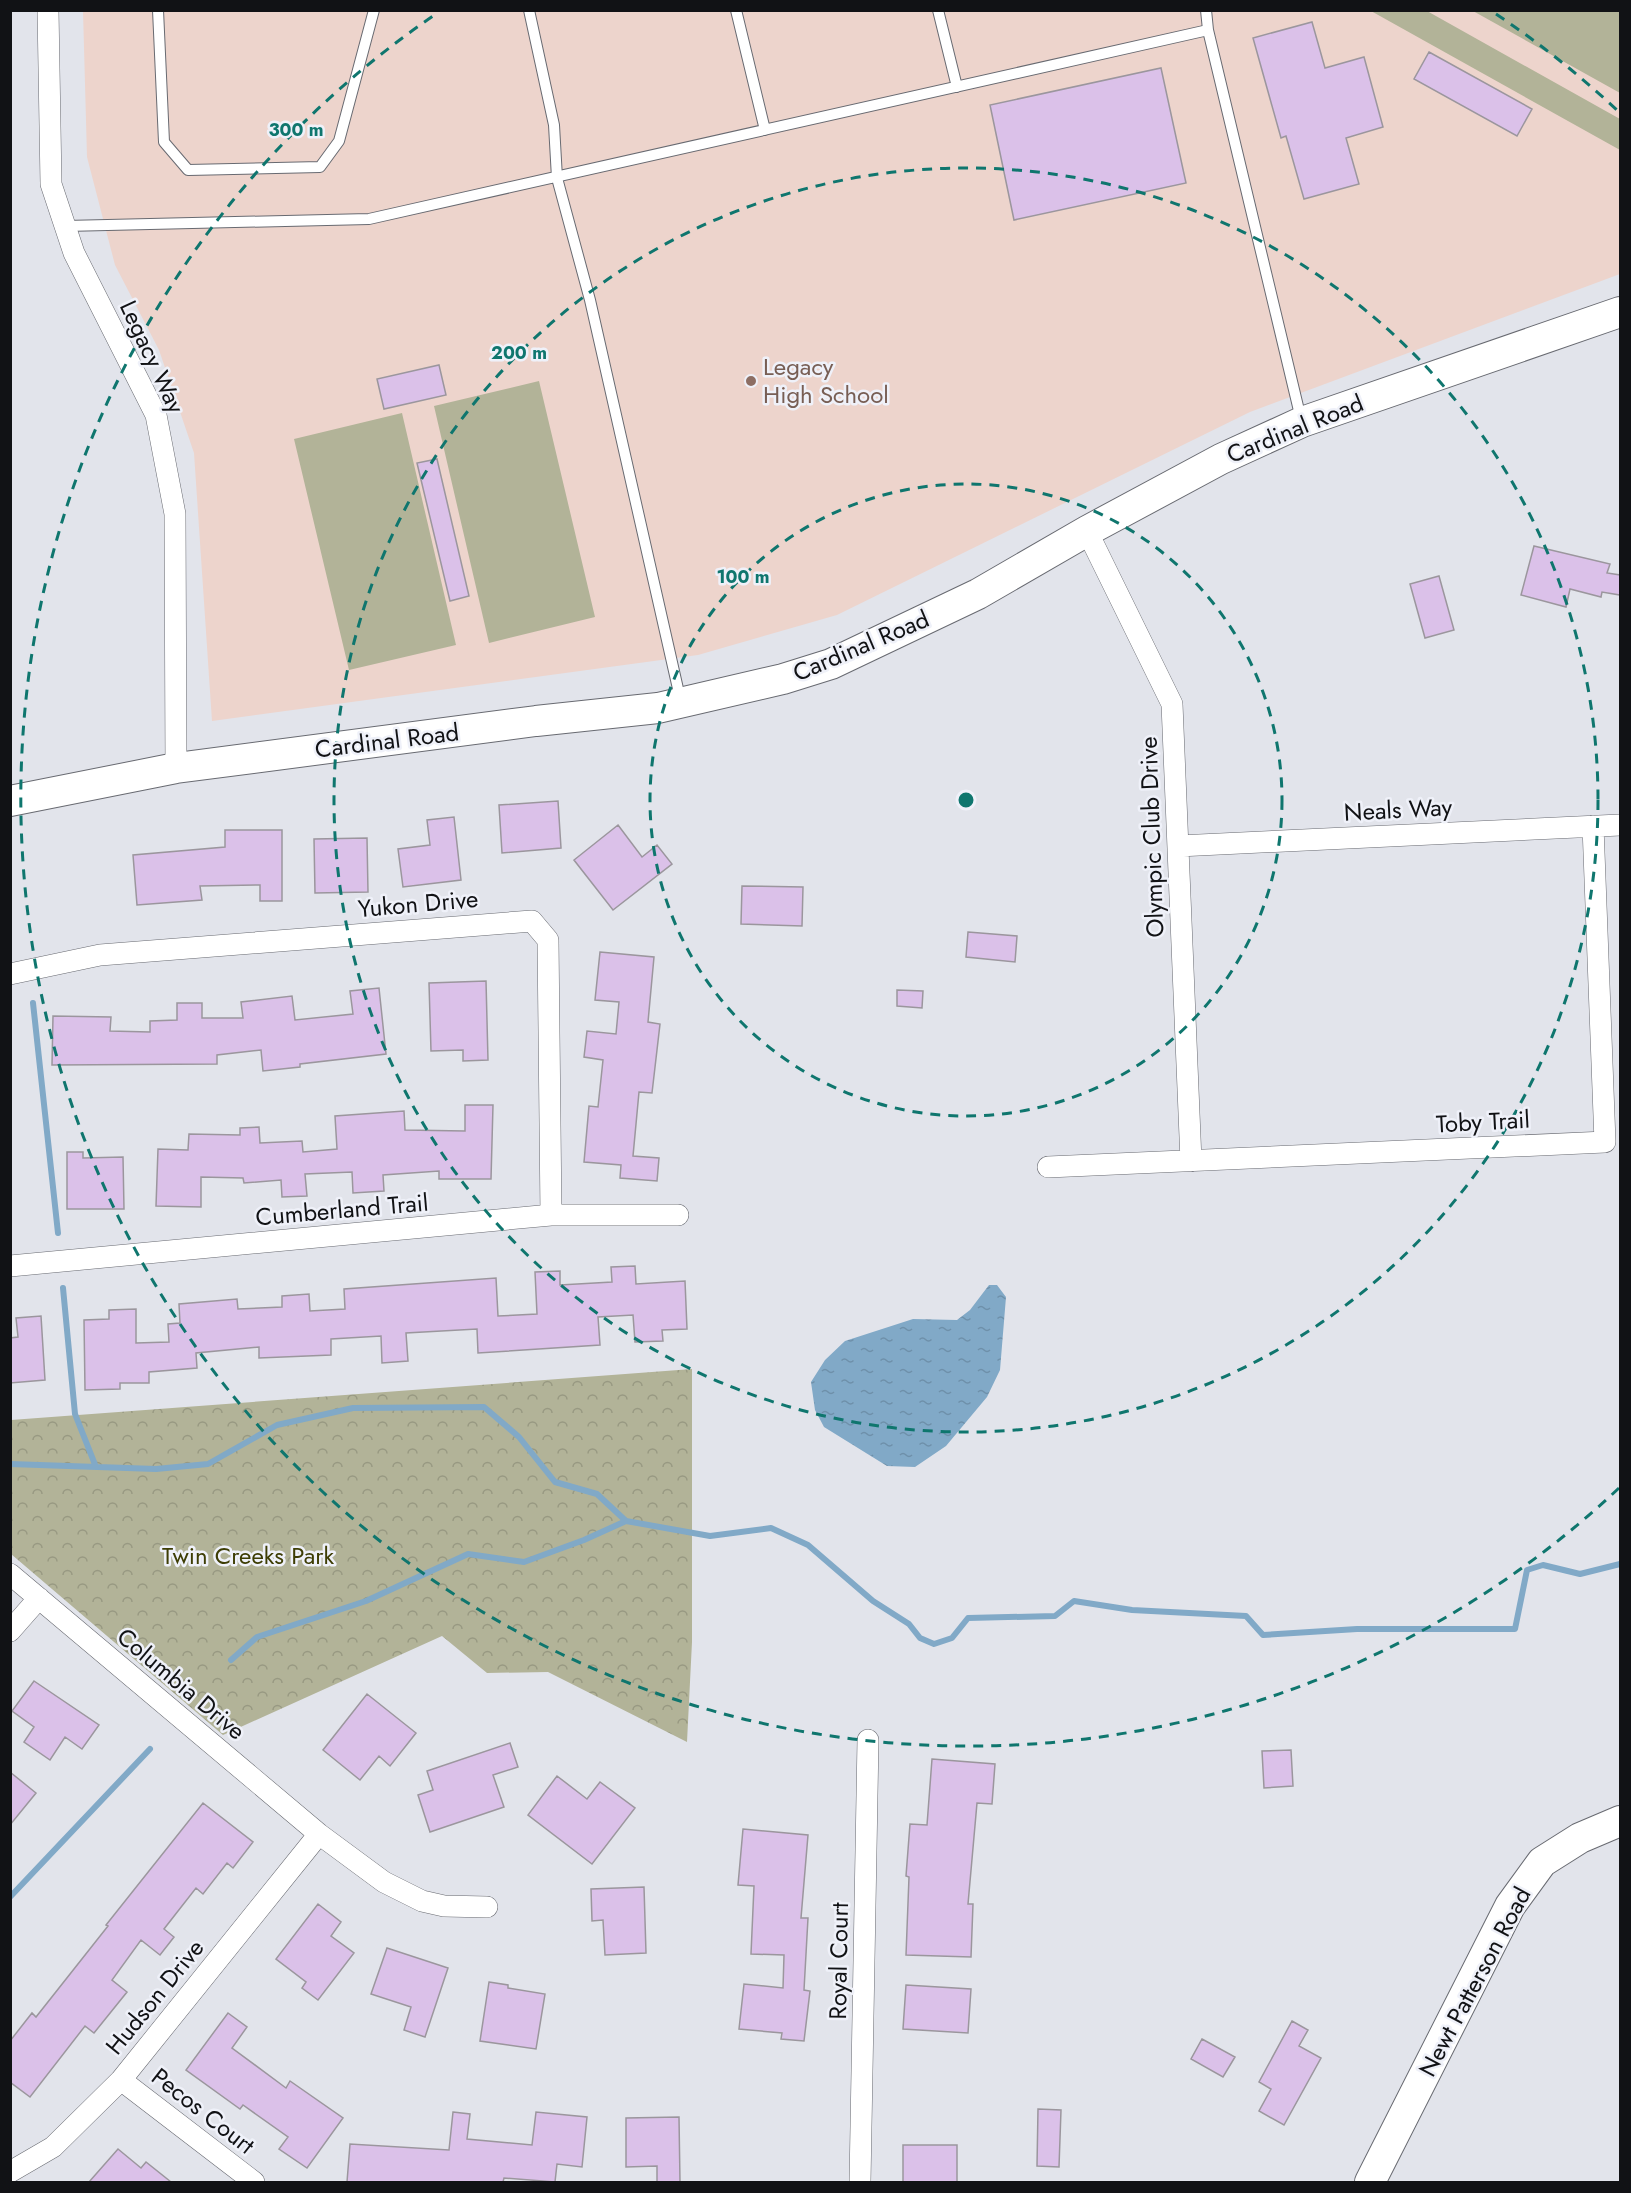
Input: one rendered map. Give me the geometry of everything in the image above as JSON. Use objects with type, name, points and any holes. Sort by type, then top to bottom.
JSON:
[{"type":"street","name":"Legacy Way","points":[[48,10],[51,184],[74,253],[156,415],[175,514],[176,768]]},
{"type":"street","name":"Cardinal Road","points":[[10,801],[176,768],[536,721],[658,708],[783,680],[831,664],[978,594],[1087,531],[1221,459],[1302,422],[1620,312]]},
{"type":"street","name":"Olympic Club Drive","points":[[1087,531],[1172,704],[1191,1161]]},
{"type":"street","name":"Neals Way","points":[[1178,846],[1620,825]]},
{"type":"street","name":"Toby Trail","points":[[1048,1167],[1605,1142],[1593,826]]},
{"type":"street","name":"Yukon Drive","points":[[10,974],[100,956],[532,921],[548,940],[551,1215]]},
{"type":"street","name":"Cumberland Trail","points":[[10,1266],[551,1215],[678,1215]]},
{"type":"street","name":"Columbia Drive","points":[[10,1574],[319,1834],[384,1882],[422,1901],[444,1906],[487,1907]]},
{"type":"street","points":[[10,1631],[39,1598]]},
{"type":"street","name":"Royal Court","points":[[860,2182],[868,1740]]},
{"type":"street","name":"Newt Patterson Road","points":[[1370,2182],[1510,1906],[1542,1862],[1580,1838],[1620,1821]]},
{"type":"street","name":"Hudson Drive","points":[[10,2172],[53,2147],[121,2080],[319,1834]]},
{"type":"street","name":"Pecos Court","points":[[121,2080],[254,2182]]},
{"type":"lane","points":[[159,10],[164,142],[188,170],[320,167],[339,141],[374,10]]},
{"type":"lane","points":[[529,10],[554,125],[557,178],[590,300],[681,702]]},
{"type":"lane","points":[[736,10],[765,130]]},
{"type":"lane","points":[[938,10],[957,87]]},
{"type":"lane","points":[[1206,10],[1208,30],[1302,422]]},
{"type":"lane","points":[[65,226],[369,219],[1208,30]]},
{"type":"shaded area","name":"Legacy High School","points":[[83,11],[1620,11],[1620,274],[1250,412],[837,615],[698,655],[212,721],[194,453],[159,350],[115,265],[87,157]]},
{"type":"green space","points":[[1371,11],[1427,11],[1620,119],[1620,150]]},
{"type":"green space","points":[[1473,11],[1620,11],[1620,93]]},
{"type":"green space","points":[[539,381],[595,617],[489,643],[434,406]]},
{"type":"green space","points":[[402,413],[456,645],[349,670],[294,439]]},
{"type":"green space","name":"Twin Creeks Park","points":[[692,1369],[692,1642],[687,1742],[548,1672],[487,1673],[442,1636],[223,1735],[11,1554],[11,1420]]},
{"type":"water","points":[[989,1285],[997,1285],[1006,1297],[1000,1370],[987,1397],[946,1446],[915,1467],[887,1466],[824,1427],[815,1410],[811,1382],[825,1360],[845,1341],[913,1319],[957,1320],[970,1310]]},
{"type":"building","points":[[1312,22],[1325,68],[1364,57],[1383,127],[1346,138],[1359,184],[1304,199],[1286,136],[1281,138],[1253,38]]},
{"type":"building","points":[[1429,52],[1532,109],[1517,136],[1414,79]]},
{"type":"building","points":[[1161,68],[1186,183],[1014,220],[990,105]]},
{"type":"building","points":[[439,365],[446,395],[384,409],[377,379]]},
{"type":"building","points":[[437,459],[469,596],[450,601],[417,463]]},
{"type":"building","points":[[1534,546],[1610,564],[1607,573],[1620,575],[1620,595],[1602,592],[1601,597],[1570,589],[1566,607],[1521,595]]},
{"type":"building","points":[[1439,576],[1454,630],[1425,638],[1410,584]]},
{"type":"building","points":[[558,801],[561,848],[502,853],[499,805]]},
{"type":"building","points":[[454,817],[461,880],[403,887],[398,849],[430,845],[427,820]]},
{"type":"building","points":[[618,825],[642,857],[657,845],[672,864],[613,910],[574,860]]},
{"type":"building","points":[[225,830],[282,830],[282,901],[260,901],[260,885],[200,886],[202,900],[137,905],[133,855],[225,847]]},
{"type":"building","points":[[367,838],[368,892],[315,893],[314,839]]},
{"type":"building","points":[[742,886],[803,887],[802,926],[741,924]]},
{"type":"building","points":[[968,932],[1017,936],[1015,962],[966,957]]},
{"type":"building","points":[[600,952],[654,957],[648,1022],[660,1024],[652,1093],[639,1092],[633,1156],[659,1158],[657,1181],[620,1178],[621,1165],[584,1162],[589,1106],[598,1107],[603,1060],[584,1057],[587,1031],[616,1034],[619,1002],[595,1000]]},
{"type":"building","points":[[486,981],[488,1060],[463,1061],[463,1050],[431,1051],[429,983]]},
{"type":"building","points":[[379,988],[386,1054],[300,1064],[300,1067],[263,1071],[261,1050],[217,1055],[217,1064],[52,1065],[53,1016],[111,1017],[110,1031],[150,1032],[150,1021],[177,1020],[177,1003],[202,1003],[202,1018],[243,1018],[241,1002],[292,996],[295,1020],[353,1014],[350,991]]},
{"type":"building","points":[[897,990],[923,991],[922,1008],[897,1006]]},
{"type":"building","points":[[465,1105],[493,1105],[491,1179],[439,1179],[439,1171],[383,1175],[384,1191],[353,1193],[352,1172],[305,1174],[307,1196],[282,1197],[281,1180],[244,1183],[243,1178],[201,1177],[201,1207],[156,1206],[158,1149],[188,1150],[189,1134],[240,1135],[240,1128],[259,1127],[260,1143],[302,1141],[303,1152],[337,1149],[335,1116],[404,1111],[405,1130],[465,1131]]},
{"type":"building","points":[[67,1152],[83,1152],[83,1158],[123,1157],[124,1209],[67,1209]]},
{"type":"building","points":[[635,1266],[636,1284],[685,1281],[687,1329],[662,1330],[663,1341],[635,1342],[633,1315],[598,1317],[600,1345],[478,1353],[477,1329],[406,1333],[408,1361],[382,1363],[381,1336],[331,1339],[331,1355],[259,1358],[259,1347],[196,1353],[197,1368],[149,1372],[149,1383],[120,1383],[120,1389],[85,1390],[84,1320],[109,1319],[109,1310],[136,1309],[136,1343],[169,1342],[168,1324],[180,1323],[179,1304],[237,1299],[238,1309],[282,1307],[282,1296],[309,1294],[310,1311],[345,1309],[344,1289],[496,1278],[498,1316],[537,1314],[535,1272],[560,1271],[560,1285],[612,1282],[611,1267]]},
{"type":"building","points":[[41,1316],[45,1380],[10,1383],[10,1338],[18,1337],[16,1318]]},
{"type":"building","points":[[34,1681],[99,1725],[82,1749],[65,1737],[50,1760],[24,1742],[34,1727],[12,1711]]},
{"type":"building","points":[[367,1694],[416,1733],[390,1766],[379,1756],[360,1780],[323,1750]]},
{"type":"building","points":[[510,1743],[518,1767],[493,1775],[504,1807],[430,1832],[418,1795],[433,1790],[427,1771]]},
{"type":"building","points":[[1291,1750],[1293,1786],[1264,1788],[1262,1751]]},
{"type":"building","points":[[932,1759],[995,1764],[992,1804],[977,1803],[968,1904],[973,1904],[971,1957],[906,1955],[909,1877],[906,1876],[910,1824],[927,1825]]},
{"type":"building","points":[[10,1772],[36,1793],[10,1825]]},
{"type":"building","points":[[557,1776],[587,1799],[600,1782],[635,1808],[592,1864],[528,1815]]},
{"type":"building","points":[[203,1803],[253,1842],[233,1868],[227,1863],[203,1894],[196,1888],[164,1929],[174,1937],[160,1955],[141,1940],[112,1980],[127,1992],[94,2033],[85,2026],[30,2097],[10,2082],[10,2041],[32,2013],[36,2017]]},
{"type":"building","points":[[743,1829],[808,1835],[801,1918],[808,1918],[804,1990],[810,1991],[804,2041],[781,2039],[782,2033],[739,2029],[744,1984],[783,1988],[784,1955],[751,1954],[754,1886],[738,1885]]},
{"type":"building","points":[[644,1887],[646,1953],[605,1955],[603,1920],[592,1921],[591,1889]]},
{"type":"building","points":[[318,1904],[341,1922],[331,1936],[354,1953],[318,2000],[302,1988],[306,1982],[276,1959]]},
{"type":"building","points":[[387,1948],[448,1968],[425,2037],[404,2030],[411,2007],[371,1994]]},
{"type":"building","points":[[489,1982],[508,1985],[508,1988],[545,1994],[536,2049],[480,2041]]},
{"type":"building","points":[[906,1985],[971,1989],[968,2033],[903,2029]]},
{"type":"building","points":[[228,2013],[247,2027],[232,2048],[286,2088],[290,2081],[343,2118],[307,2168],[279,2149],[288,2137],[243,2105],[240,2109],[186,2070]]},
{"type":"building","points":[[1292,2021],[1308,2030],[1299,2046],[1321,2058],[1284,2125],[1259,2111],[1271,2089],[1259,2082]]},
{"type":"building","points":[[1202,2039],[1235,2057],[1223,2077],[1191,2059]]},
{"type":"building","points":[[1038,2109],[1061,2110],[1059,2167],[1037,2166]]},
{"type":"building","points":[[453,2112],[470,2114],[467,2139],[532,2145],[536,2112],[587,2117],[582,2167],[557,2164],[555,2182],[504,2178],[503,2182],[347,2182],[350,2144],[449,2150]]},
{"type":"building","points":[[679,2117],[680,2182],[657,2182],[657,2166],[626,2167],[626,2118]]},
{"type":"building","points":[[903,2145],[957,2145],[957,2182],[903,2182]]},
{"type":"building","points":[[118,2149],[141,2168],[146,2162],[171,2182],[89,2182]]},
{"type":"waterway","points":[[33,1003],[58,1233]]},
{"type":"waterway","points":[[63,1288],[75,1414],[96,1467]]},
{"type":"waterway","points":[[10,1464],[156,1469],[208,1464],[277,1425],[353,1408],[484,1407],[519,1437],[555,1482],[597,1494],[626,1521],[710,1536],[771,1528],[808,1545],[873,1601],[909,1624],[920,1638],[934,1644],[952,1638],[968,1618],[1055,1616],[1074,1601],[1132,1610],[1246,1616],[1263,1635],[1357,1629],[1515,1629],[1527,1570],[1543,1565],[1580,1574],[1620,1564]]},
{"type":"waterway","points":[[231,1660],[257,1637],[366,1601],[468,1554],[524,1562],[584,1540],[626,1521]]},
{"type":"waterway","points":[[10,1897],[150,1749]]},
{"type":"place","name":"Legacy High School","points":[[751,381]]}]
